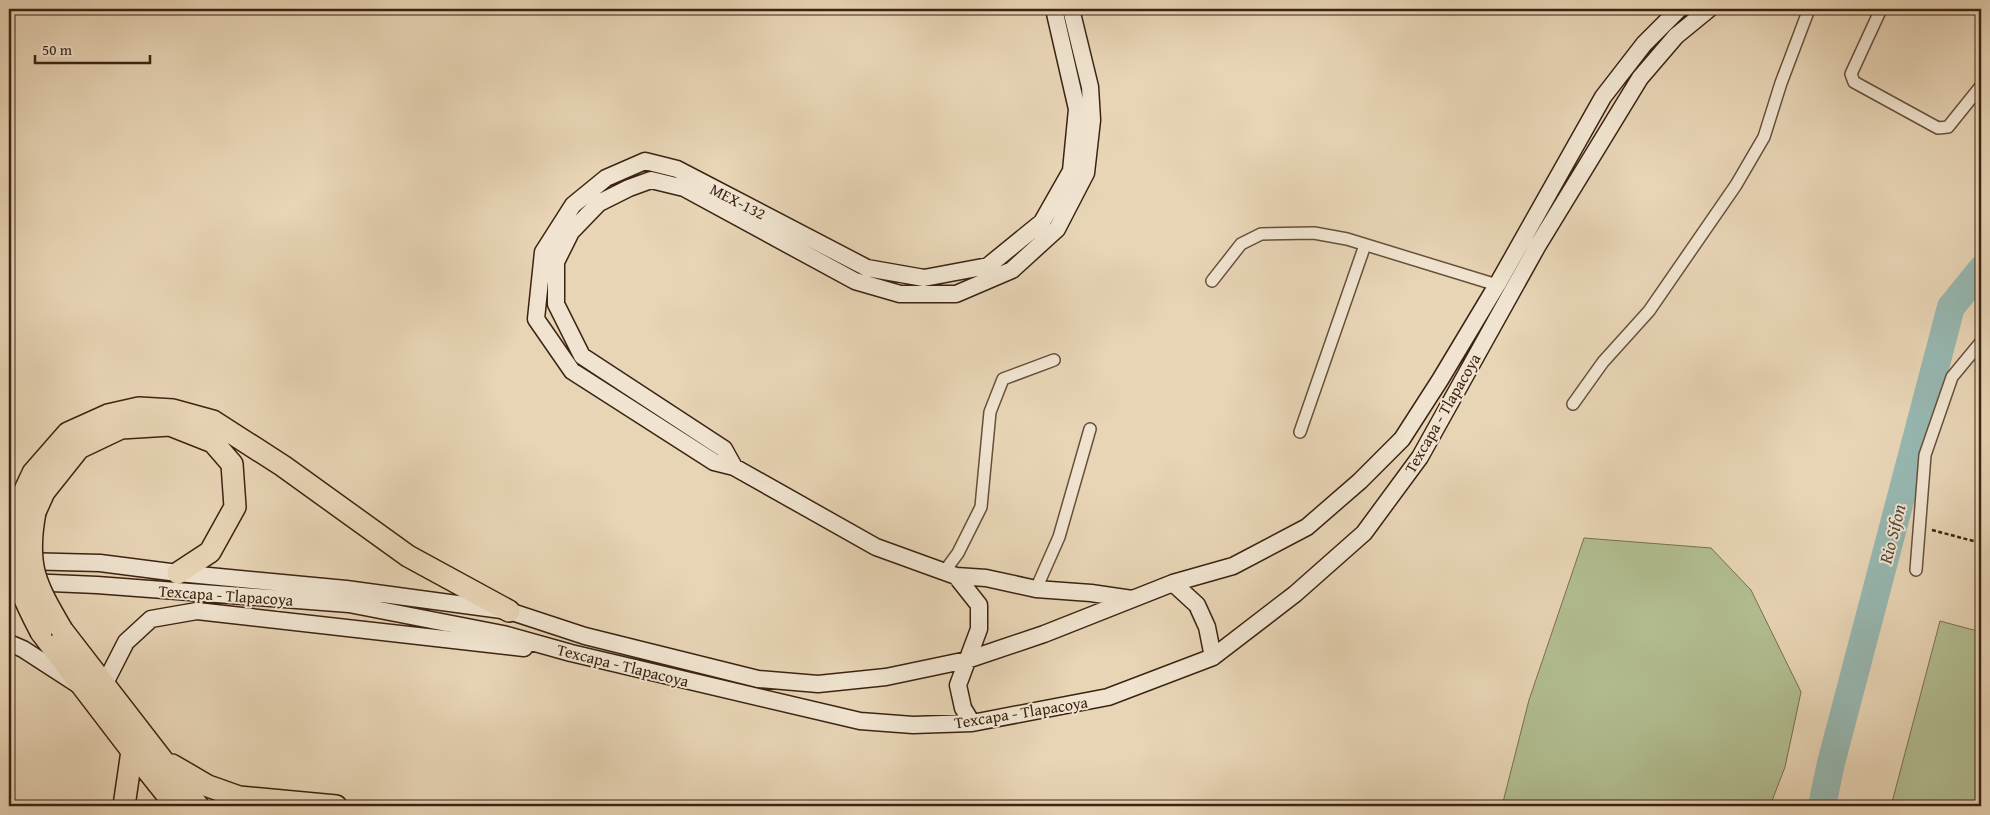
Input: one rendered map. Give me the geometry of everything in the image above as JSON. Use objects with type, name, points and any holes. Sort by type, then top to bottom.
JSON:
[{"type":"highway","points":[[176,806],[132,751],[41,594],[32,568],[26,510],[33,473],[68,433],[108,415],[139,408],[173,410],[213,421],[283,466],[408,556],[509,612]]},
{"type":"highway","points":[[178,573],[210,552],[235,507],[232,464],[213,442],[170,425],[122,428],[78,448],[44,492],[26,510],[11,538],[14,570],[23,596],[41,632],[162,759],[198,806]]},
{"type":"highway","points":[[124,806],[132,751]]},
{"type":"highway","points":[[162,759],[208,786],[238,797],[336,806]]},
{"type":"main road","name":"MEX-132","points":[[950,574],[876,547],[734,467],[714,462],[572,371],[536,319],[543,252],[573,205],[606,178],[645,161],[677,169],[867,268],[924,278],[988,266],[1042,222],[1071,171],[1077,109],[1054,9]]},
{"type":"main road","name":"MEX-132","points":[[734,467],[724,449],[582,356],[556,304],[556,262],[571,232],[599,203],[629,188],[651,180],[684,188],[855,281],[900,294],[956,294],[1012,270],[1057,228],[1086,173],[1092,120],[1090,87],[1072,9]]},
{"type":"main road","name":"Texcapa - Tlapacoya","points":[[9,560],[100,563],[178,573],[346,589],[509,612],[585,636],[758,679],[818,684],[886,677],[967,660],[1044,634],[1173,583],[1233,566],[1307,527],[1360,481],[1402,439],[1440,380],[1497,285],[1603,97],[1644,44],[1680,9]]},
{"type":"main road","name":"Texcapa - Tlapacoya","points":[[9,581],[97,585],[349,604],[503,634],[570,653],[860,721],[913,726],[972,723],[1108,697],[1213,657],[1295,594],[1364,533],[1420,457],[1538,245],[1640,78],[1676,36],[1709,9]]},
{"type":"main road","points":[[950,574],[986,578],[1036,589],[1091,593],[1132,599]]},
{"type":"main road","points":[[950,574],[979,604],[979,629],[958,685],[963,708],[972,723]]},
{"type":"main road","points":[[1173,583],[1197,605],[1207,627],[1213,657]]},
{"type":"main road","points":[[9,643],[95,688],[126,642],[151,619],[197,611],[570,653]]},
{"type":"street","points":[[1573,404],[1603,362],[1649,311],[1736,185],[1764,137],[1781,83],[1810,9]]},
{"type":"street","points":[[1881,9],[1851,74],[1854,82],[1938,128],[1948,127],[1981,86]]},
{"type":"street","points":[[1212,281],[1241,244],[1261,234],[1314,233],[1346,239],[1497,285]]},
{"type":"street","points":[[1300,432],[1365,245]]},
{"type":"street","points":[[1916,570],[1925,455],[1952,377],[1981,342]]},
{"type":"street","points":[[950,574],[981,506],[990,412],[1003,379],[1054,360]]},
{"type":"street","points":[[1036,589],[1059,537],[1090,429]]},
{"type":"path","points":[[1919,526],[1981,543]]},
{"type":"green space","points":[[1584,538],[1711,548],[1751,590],[1801,692],[1785,767],[1770,806],[1502,806],[1529,700]]},
{"type":"green space","points":[[1940,621],[1981,632],[1981,806],[1891,806]]},
{"type":"waterway","name":"Rio Sifon","points":[[1822,806],[1831,763],[1951,307],[1981,270]]}]
